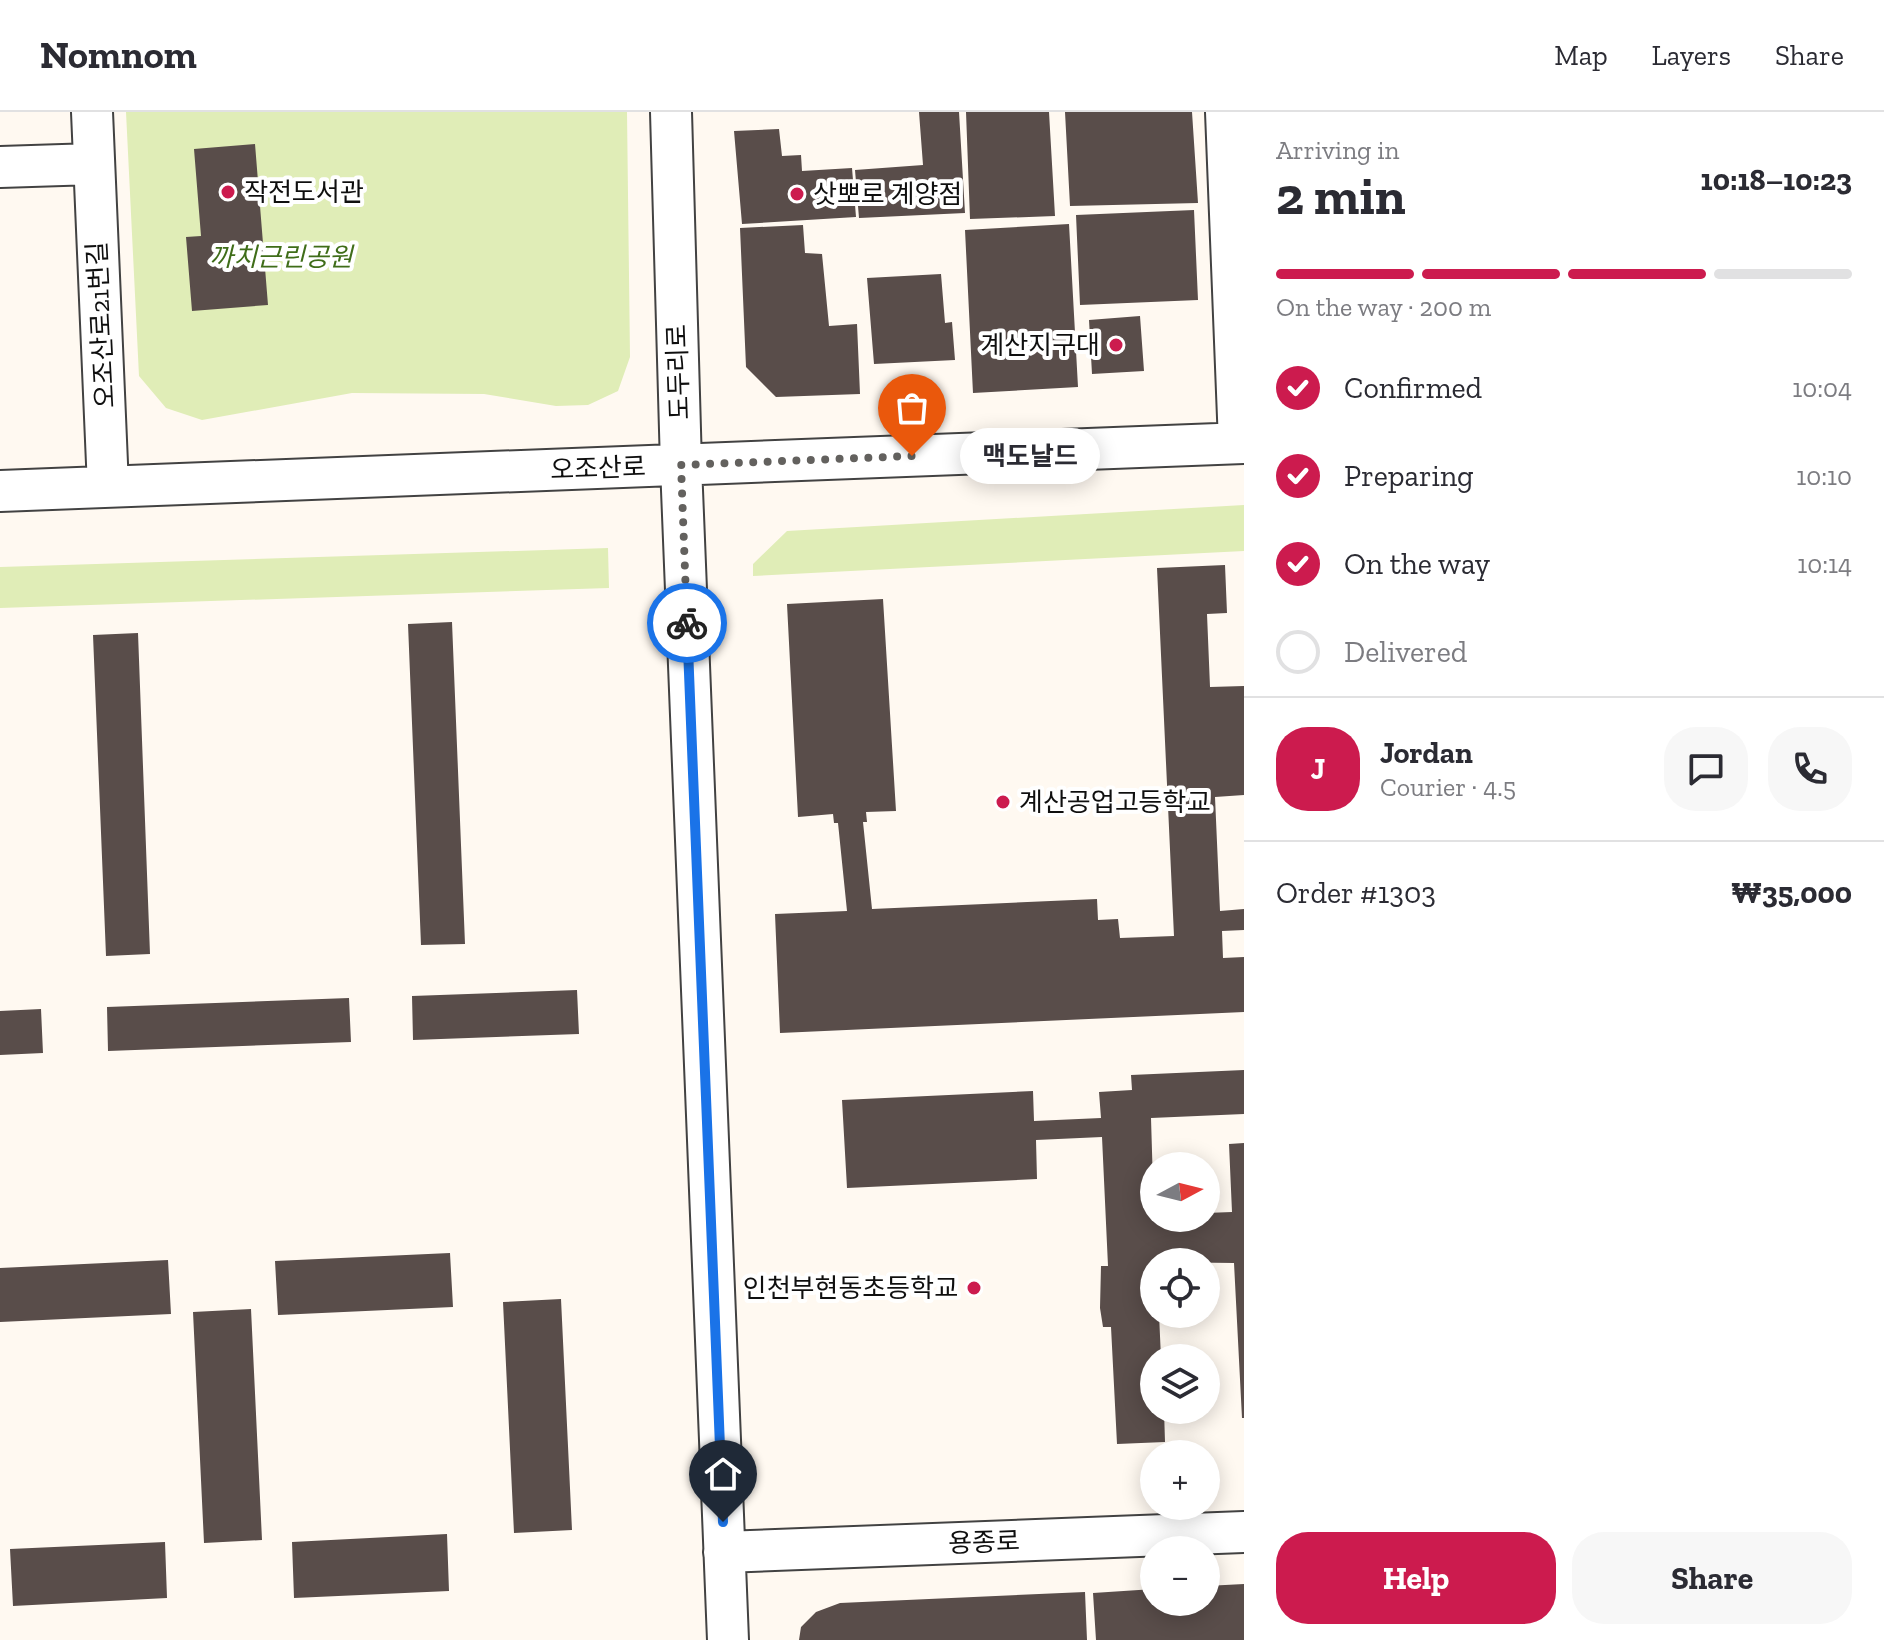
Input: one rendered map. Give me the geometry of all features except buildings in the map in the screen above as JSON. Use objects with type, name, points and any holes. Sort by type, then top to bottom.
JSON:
[{"type":"street","name":"오조산로21번길","points":[[92,112],[108,487]]},
{"type":"street","name":"도두리로","points":[[671,112],[681,465],[728,1640]]},
{"type":"street","points":[[1226,112],[1242,443]]},
{"type":"street","points":[[0,167],[94,164]]},
{"type":"street","name":"오조산로","points":[[0,491],[1242,443]]},
{"type":"street","name":"용종로","points":[[724,1552],[1244,1532]]},
{"type":"green space","name":"까치근린공원","points":[[126,112],[627,112],[630,357],[618,391],[588,405],[556,406],[484,394],[352,393],[202,420],[166,408],[139,376]]},
{"type":"green space","points":[[1244,505],[1244,551],[753,576],[753,564],[787,531]]},
{"type":"green space","points":[[608,548],[609,588],[0,608],[0,567]]},
{"type":"way so far","points":[[687,623],[681,465],[912,456]]},
{"type":"place","name":"작전도서관","points":[[228,192]]},
{"type":"place","name":"삿뽀로 계양점","points":[[797,194]]},
{"type":"place","name":"계산지구대","points":[[1116,345]]},
{"type":"place","name":"맥도날드","points":[[912,456]]},
{"type":"place","name":"계산공업고등학교","points":[[1003,802]]},
{"type":"place","name":"인천부현동초등학교","points":[[974,1288]]},
{"type":"route","points":[[687,623],[723,1522]]}]
